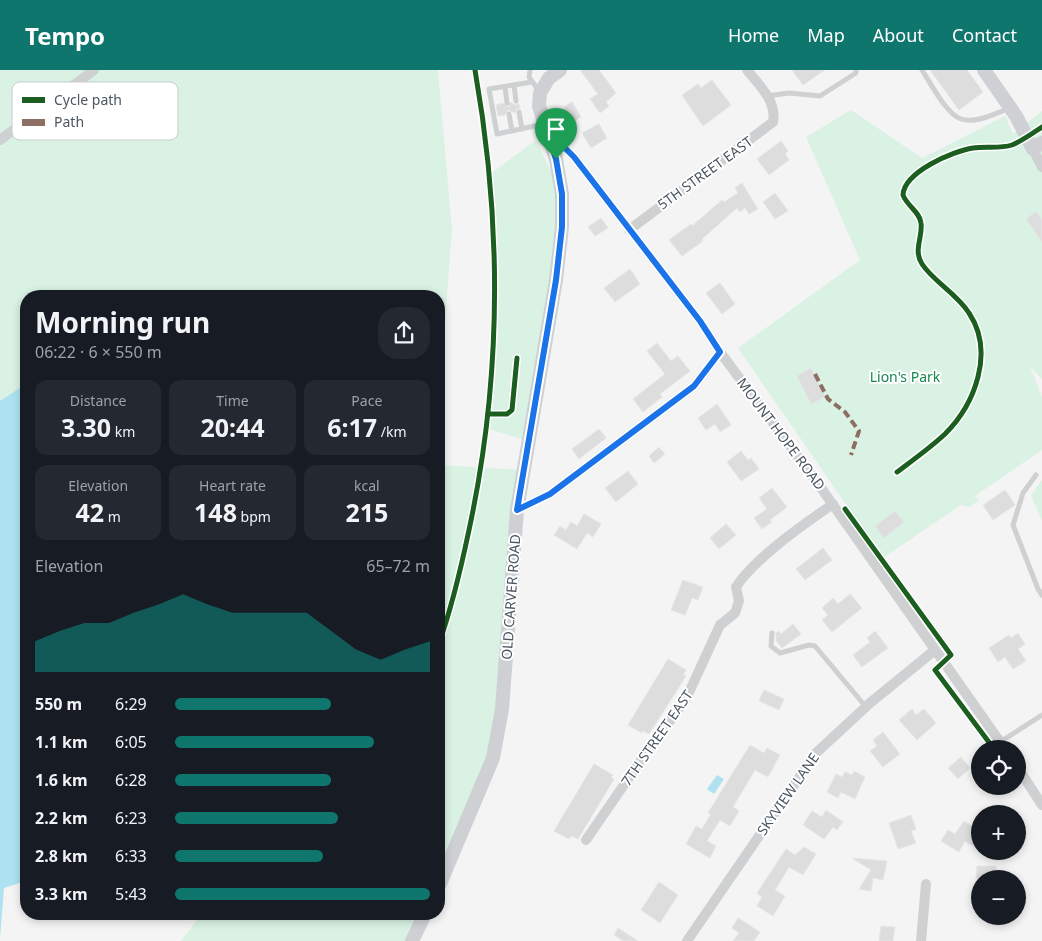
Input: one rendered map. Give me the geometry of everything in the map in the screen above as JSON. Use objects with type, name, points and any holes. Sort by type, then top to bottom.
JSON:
[{"type":"street","points":[[78,82],[94,70]]},
{"type":"street","points":[[536,87],[560,70]]},
{"type":"street","points":[[747,70],[767,96]]},
{"type":"street","points":[[984,70],[1037,146],[1042,167]]},
{"type":"street","name":"OLD CARVER ROAD","points":[[445,872],[493,758],[502,709],[517,510],[556,280],[562,227],[559,176],[539,106],[536,87]]},
{"type":"street","name":"5TH STREET EAST","points":[[629,230],[773,122],[775,113],[767,96]]},
{"type":"street","name":"MOUNT HOPE ROAD","points":[[545,126],[574,157],[700,321],[720,352],[833,504],[999,740]]},
{"type":"street","points":[[0,140],[12,131]]},
{"type":"street","points":[[517,510],[550,494],[694,386],[720,352]]},
{"type":"street","name":"7TH STREET EAST","points":[[586,840],[639,762],[686,699],[720,625],[735,613],[739,601],[736,587],[741,579],[757,562],[833,504]]},
{"type":"street","name":"SKYVIEW LANE","points":[[687,941],[816,752],[866,707],[936,650]]},
{"type":"street","points":[[1026,780],[1042,805]]},
{"type":"street","points":[[921,941],[926,884]]},
{"type":"street","points":[[412,941],[422,920]]},
{"type":"lane","points":[[530,70],[529,78],[536,87]]},
{"type":"lane","points":[[767,96],[789,93],[820,96],[856,73],[856,70]]},
{"type":"lane","points":[[922,70],[946,107],[960,119],[978,119],[1010,108]]},
{"type":"lane","points":[[536,87],[514,85],[489,89],[497,134],[545,126]]},
{"type":"lane","points":[[514,85],[516,101]]},
{"type":"lane","points":[[504,87],[507,103]]},
{"type":"lane","points":[[519,112],[522,129]]},
{"type":"lane","points":[[509,114],[512,131]]},
{"type":"lane","points":[[1036,475],[1023,493],[1013,525],[1042,595]]},
{"type":"lane","points":[[772,633],[771,646],[780,653],[809,645],[815,646],[866,707]]},
{"type":"lane","points":[[1010,740],[1042,715]]},
{"type":"green space","points":[[0,70],[438,70],[452,230],[445,321],[445,290],[20,290],[20,740],[0,738]]},
{"type":"green space","name":"Lion's Park","points":[[851,110],[922,158],[1005,116],[1013,134],[1042,111],[1042,379],[1030,366],[1042,397],[1042,450],[975,496],[979,501],[968,507],[961,505],[883,558],[738,348],[860,260],[806,137]]},
{"type":"green space","points":[[536,140],[562,194],[528,441],[485,428],[495,286],[489,175]]},
{"type":"green space","points":[[445,465],[524,470],[493,758],[445,860]]},
{"type":"green space","points":[[1042,480],[1042,521],[1031,495]]},
{"type":"green space","points":[[197,920],[416,920],[406,941],[181,941]]},
{"type":"water","points":[[20,388],[20,883],[4,888],[0,938],[0,401]]},
{"type":"water","points":[[717,775],[724,779],[714,794],[707,789]]},
{"type":"building","points":[[580,70],[599,70],[616,93],[606,102],[609,106],[600,113],[590,99],[598,94]]},
{"type":"building","points":[[792,70],[825,70],[803,85]]},
{"type":"building","points":[[930,70],[967,70],[983,92],[959,110]]},
{"type":"building","points":[[712,80],[731,105],[703,126],[682,95],[698,84],[701,88]]},
{"type":"building","points":[[511,102],[515,105],[519,104],[520,108],[516,109],[515,113],[508,110],[505,115],[498,116],[496,105],[503,103],[508,107]]},
{"type":"building","points":[[572,102],[581,117],[573,122],[564,107]]},
{"type":"building","points":[[599,124],[607,138],[591,148],[582,133]]},
{"type":"building","points":[[781,141],[788,151],[785,154],[789,160],[769,175],[757,159]]},
{"type":"building","points":[[742,183],[758,209],[749,214],[745,208],[740,212],[737,208],[702,239],[703,241],[682,256],[669,240],[691,224],[692,226],[722,200],[724,202],[738,193],[735,188]]},
{"type":"building","points":[[775,193],[788,211],[775,219],[763,202]]},
{"type":"building","points":[[1036,211],[1042,220],[1042,242],[1026,219]]},
{"type":"building","points":[[601,218],[608,228],[595,236],[588,227]]},
{"type":"building","points":[[630,269],[640,284],[615,302],[604,288]]},
{"type":"building","points":[[720,283],[735,304],[722,314],[706,293]]},
{"type":"building","points":[[657,343],[671,361],[678,356],[690,371],[660,394],[662,397],[643,412],[633,399],[665,374],[647,351]]},
{"type":"building","points":[[811,368],[825,397],[811,404],[797,376]]},
{"type":"building","points":[[717,404],[731,425],[720,432],[715,424],[706,430],[698,418]]},
{"type":"building","points":[[599,429],[606,438],[579,459],[572,449]]},
{"type":"building","points":[[659,447],[665,454],[654,463],[649,456]]},
{"type":"building","points":[[741,451],[748,460],[751,458],[759,469],[741,481],[727,462]]},
{"type":"building","points":[[628,471],[638,484],[616,502],[605,488]]},
{"type":"building","points":[[772,488],[787,507],[762,529],[754,518],[767,509],[759,498]]},
{"type":"building","points":[[1005,490],[1015,505],[993,520],[983,505]]},
{"type":"building","points":[[895,511],[904,522],[884,538],[875,526]]},
{"type":"building","points":[[584,514],[601,524],[593,537],[587,533],[577,549],[554,535],[560,526],[566,530],[571,522],[577,526]]},
{"type":"building","points":[[726,524],[736,535],[719,549],[710,538]]},
{"type":"building","points":[[823,548],[832,560],[805,580],[796,569]]},
{"type":"building","points":[[683,580],[703,587],[698,600],[692,598],[685,615],[671,610]]},
{"type":"building","points":[[850,594],[862,608],[832,632],[822,620],[828,615],[822,608],[833,598],[838,604]]},
{"type":"building","points":[[793,624],[801,634],[782,648],[776,641],[776,633],[779,631],[781,634]]},
{"type":"building","points":[[875,631],[888,648],[862,667],[853,655],[870,642],[867,638]]},
{"type":"building","points":[[1018,633],[1025,644],[1018,649],[1026,661],[1013,669],[1005,657],[998,662],[989,648],[1009,635],[1011,638]]},
{"type":"building","points":[[668,659],[686,670],[683,675],[686,676],[649,734],[643,731],[642,733],[628,725]]},
{"type":"building","points":[[764,690],[784,699],[779,710],[759,701]]},
{"type":"building","points":[[912,709],[916,715],[924,709],[936,723],[917,740],[899,720]]},
{"type":"building","points":[[883,732],[900,754],[883,767],[870,751],[877,746],[873,740]]},
{"type":"building","points":[[750,745],[764,753],[767,748],[780,755],[768,777],[755,770],[733,807],[739,811],[730,826],[720,820],[707,841],[716,846],[710,858],[686,844],[696,826],[702,829],[711,814],[708,813]]},
{"type":"building","points":[[961,757],[970,768],[958,779],[948,768]]},
{"type":"building","points":[[594,764],[613,775],[611,777],[614,779],[578,839],[571,836],[569,839],[554,831]]},
{"type":"building","points":[[854,771],[865,777],[855,799],[841,792],[838,798],[827,792],[836,774],[842,777],[845,772],[852,775]]},
{"type":"building","points":[[826,810],[843,822],[837,830],[833,827],[824,839],[803,825],[812,811],[822,817]]},
{"type":"building","points":[[911,815],[916,829],[911,831],[916,843],[898,849],[889,823]]},
{"type":"building","points":[[964,821],[971,825],[971,845],[965,841],[959,852],[941,841],[948,830],[955,834]]},
{"type":"building","points":[[804,847],[816,854],[803,875],[789,867],[775,890],[785,896],[773,916],[757,906],[762,897],[757,893],[786,849],[795,855]]},
{"type":"building","points":[[852,858],[887,861],[883,880],[873,878],[871,891],[859,889],[871,870]]},
{"type":"building","points":[[977,866],[996,866],[996,870],[977,870]]},
{"type":"building","points":[[659,882],[678,895],[660,923],[641,910]]},
{"type":"building","points":[[738,918],[760,932],[754,941],[733,941],[739,933],[732,928]]},
{"type":"building","points":[[881,926],[895,927],[893,941],[879,941]]},
{"type":"building","points":[[618,928],[638,941],[623,941],[614,935]]},
{"type":"marked path","points":[[815,374],[828,399],[845,412],[859,431],[851,455]]},
{"type":"cycle path","points":[[445,625],[469,530],[480,473],[493,358],[494,242],[484,127],[475,70]]},
{"type":"cycle path","points":[[897,472],[945,434],[956,422],[973,393],[981,361],[977,328],[969,313],[932,276],[919,259],[918,249],[921,223],[903,195],[905,186],[920,171],[942,158],[973,148],[1012,145],[1042,127]]},
{"type":"cycle path","points":[[488,414],[507,414],[512,410],[517,358]]},
{"type":"cycle path","points":[[845,509],[951,655],[935,670],[987,740]]},
{"type":"route","points":[[546,129],[574,157],[700,321],[720,352],[694,386],[662,408],[550,494],[517,510],[556,280],[562,227],[562,194],[556,159],[546,129]]}]
